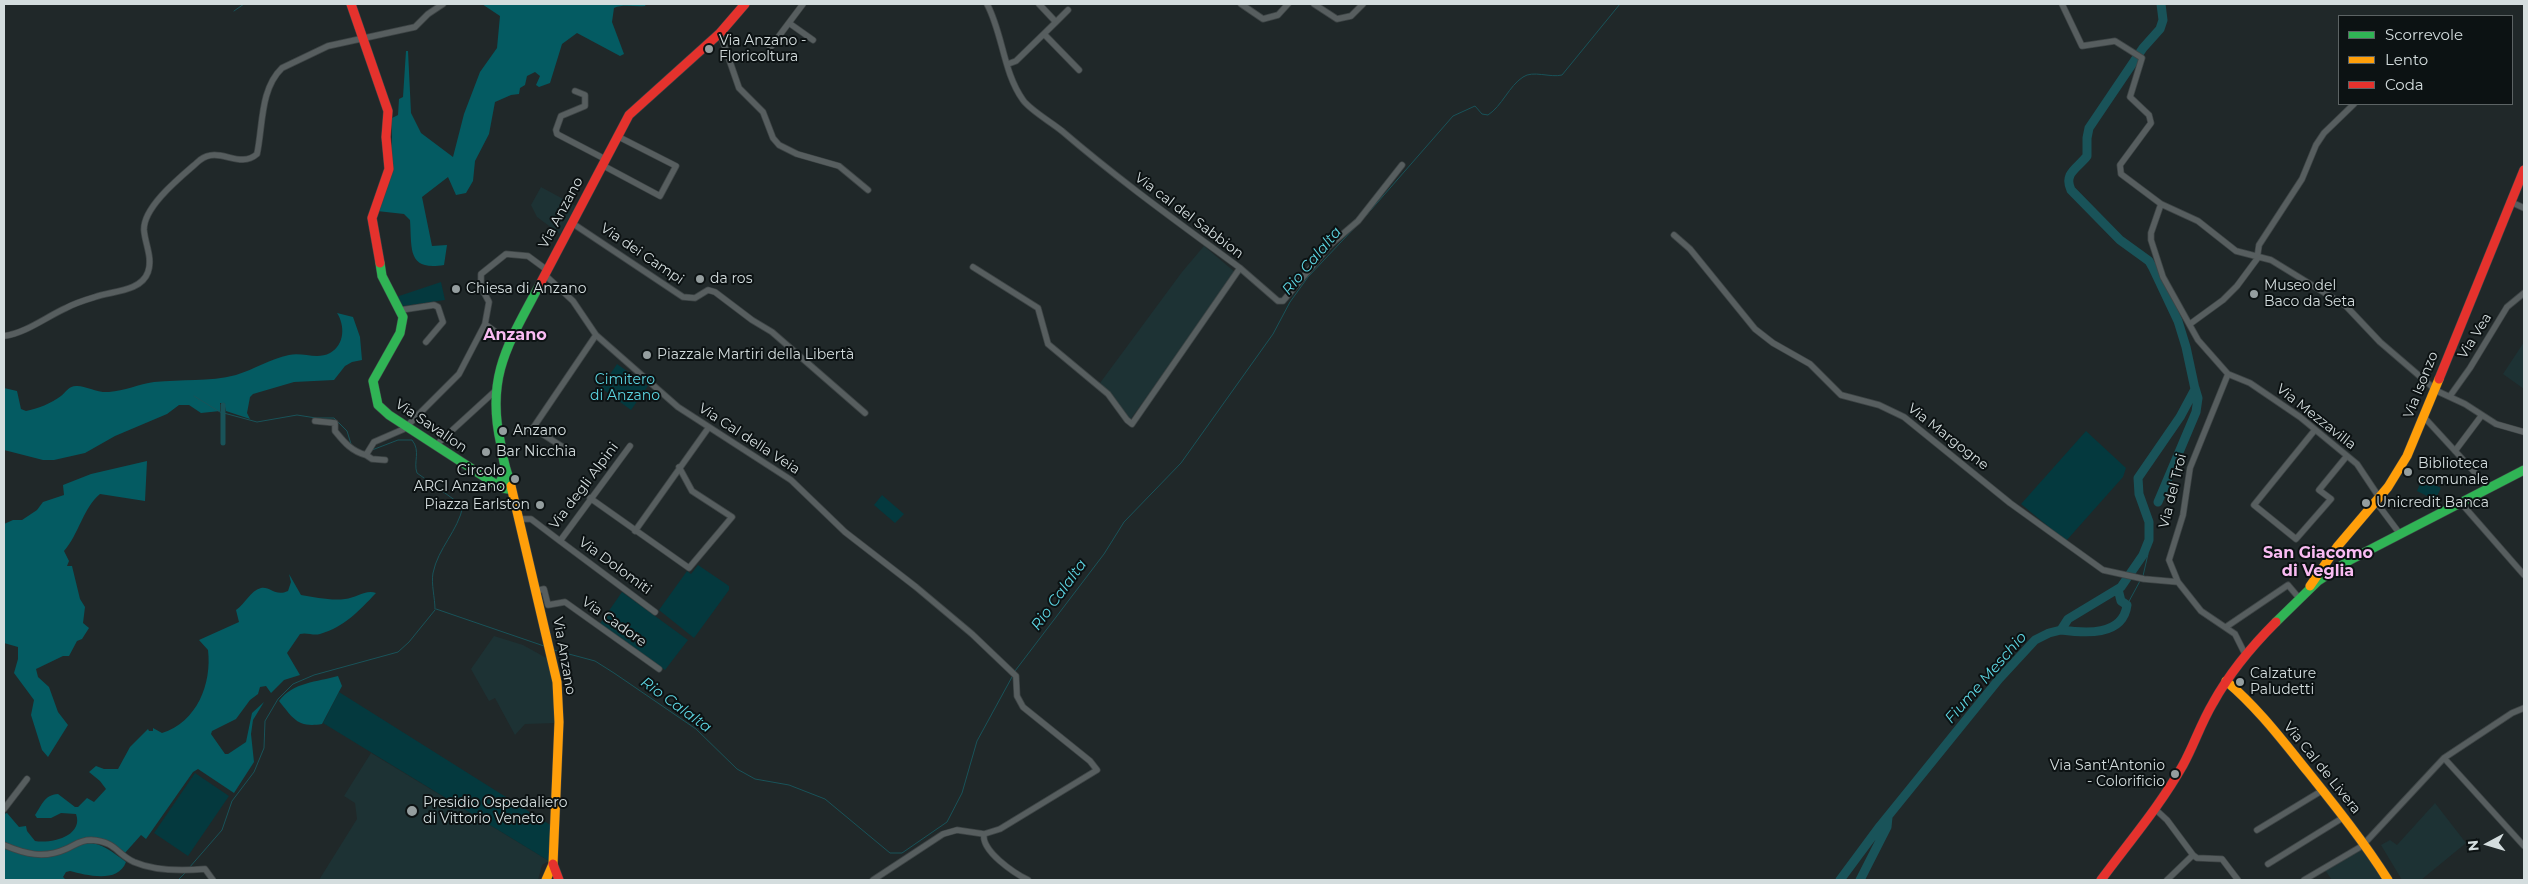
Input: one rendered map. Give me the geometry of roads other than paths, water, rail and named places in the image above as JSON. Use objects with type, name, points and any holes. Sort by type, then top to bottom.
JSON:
[{"type":"main road","points":[[351,4],[388,111],[386,137],[389,169],[372,212],[382,276],[401,310]]},
{"type":"main road","name":"Via Anzano","points":[[546,880],[553,864],[559,713],[552,653],[519,519],[505,483],[506,466],[495,419],[494,392],[499,366],[509,342],[604,162],[637,107],[720,33],[745,4]]},
{"type":"main road","name":"Via Isonzo","points":[[2307,590],[2337,547],[2377,499],[2407,456],[2524,171]]},
{"type":"main road","name":"Via Savallon","points":[[401,310],[403,324],[400,333],[376,373],[373,389],[378,404],[383,410],[434,446],[486,480],[505,483]]},
{"type":"main road","points":[[2101,880],[2155,809],[2183,764],[2226,681],[2245,654],[2307,590],[2342,564],[2524,470]]},
{"type":"main road","name":"Via Cal de Livera","points":[[2226,681],[2260,714],[2323,790],[2365,843],[2388,880]]},
{"type":"main road","name":"Via Anzano","points":[[553,864],[559,880]]},
{"type":"street","points":[[4,336],[16,334],[68,306],[126,289],[139,283],[148,272],[149,263],[144,228],[146,218],[155,203],[202,159],[218,155],[236,160],[252,158],[257,154],[263,108],[277,73],[320,48],[416,27],[428,14],[443,4]]},
{"type":"street","points":[[770,48],[803,4]]},
{"type":"street","points":[[987,4],[997,24],[1008,64],[1016,61],[1068,10]]},
{"type":"street","points":[[1039,4],[1055,23]]},
{"type":"street","points":[[1241,4],[1263,19],[1278,15],[1288,4]]},
{"type":"street","points":[[1314,4],[1337,19],[1350,16],[1363,4]]},
{"type":"street","points":[[2062,4],[2082,46],[2115,41],[2141,56],[2142,60],[2130,97],[2132,102],[2149,115],[2151,122],[2120,164],[2121,174],[2161,204],[2198,221],[2239,253],[2271,260],[2351,310],[2380,342],[2434,388],[2496,424],[2524,432]]},
{"type":"street","points":[[789,23],[813,40]]},
{"type":"street","points":[[720,33],[739,88],[763,112],[773,138],[779,145],[797,154],[839,166],[868,190]]},
{"type":"street","points":[[1044,34],[1079,70]]},
{"type":"street","name":"Via cal del Sabbion","points":[[973,267],[1038,308],[1041,313],[1043,331],[1048,344],[1108,394],[1132,424],[1240,268],[1108,170],[1025,103],[1008,64]]},
{"type":"street","points":[[574,91],[585,95],[585,106],[561,116],[556,130],[557,134],[660,196],[676,166],[618,136]]},
{"type":"street","points":[[2190,324],[2233,291],[2258,256],[2259,245],[2302,179],[2316,145],[2324,133],[2353,105]]},
{"type":"street","points":[[1240,268],[1278,301],[1283,301],[1330,245],[1358,221],[1402,165]]},
{"type":"street","points":[[2511,202],[2524,208]]},
{"type":"street","name":"Via Mezzavilla","points":[[2161,204],[2151,233],[2151,240],[2163,277],[2198,340],[2228,374],[2250,383],[2300,417],[2314,431],[2362,470],[2382,512],[2400,534]]},
{"type":"street","name":"Via dei Campi","points":[[572,223],[683,297],[695,298],[708,290],[715,292],[772,332],[865,413]]},
{"type":"street","name":"Via Margogne","points":[[1674,235],[1690,249],[1755,329],[1773,343],[1810,364],[1840,395],[1879,405],[1904,417],[2010,503],[2103,570],[2142,578],[2178,582]]},
{"type":"street","name":"Via Cal della Veia","points":[[366,455],[374,442],[406,426],[462,370],[485,324],[489,302],[480,281],[484,270],[506,254],[528,256],[573,301],[596,335],[678,407],[791,480],[845,532],[916,587],[1014,674],[1017,696],[1023,707],[1096,768],[1000,829],[984,834]]},
{"type":"street","name":"Via Vea","points":[[2450,396],[2507,308],[2524,293]]},
{"type":"street","points":[[401,310],[438,306],[443,322],[426,342]]},
{"type":"street","points":[[485,324],[509,342]]},
{"type":"street","points":[[533,428],[596,335]]},
{"type":"street","name":"Via del Troi","points":[[2178,582],[2169,560],[2183,515],[2194,455],[2228,374]]},
{"type":"street","points":[[434,446],[494,392]]},
{"type":"street","points":[[2455,451],[2482,415]]},
{"type":"street","points":[[2423,416],[2489,488]]},
{"type":"street","points":[[315,421],[332,421],[335,423],[335,432],[354,452],[386,460]]},
{"type":"street","points":[[635,531],[709,427]]},
{"type":"street","points":[[516,431],[533,428],[569,451]]},
{"type":"street","points":[[2314,431],[2254,506],[2296,538],[2331,499],[2319,490],[2346,456]]},
{"type":"street","name":"Via degli Alpini","points":[[519,519],[527,518],[535,522],[560,541],[630,446]]},
{"type":"street","points":[[590,498],[689,568],[732,518],[692,491],[679,467]]},
{"type":"street","points":[[2461,503],[2524,575]]},
{"type":"street","name":"Via degli Alpini","points":[[519,519],[535,522]]},
{"type":"street","name":"Via Dolomiti","points":[[560,541],[655,612]]},
{"type":"street","points":[[2178,582],[2201,611],[2234,634],[2245,654]]},
{"type":"street","points":[[2226,627],[2288,585],[2299,598]]},
{"type":"street","name":"Via Cadore","points":[[536,591],[544,589],[548,605],[564,602],[659,669]]},
{"type":"street","points":[[2304,880],[2365,843],[2444,758],[2512,713],[2524,708]]},
{"type":"street","points":[[2444,758],[2524,846]]},
{"type":"street","points":[[4,809],[27,779]]},
{"type":"street","points":[[2257,830],[2323,790]]},
{"type":"street","points":[[2155,809],[2167,820],[2193,855],[2199,858],[2222,860],[2238,880]]},
{"type":"street","points":[[2268,864],[2344,817]]},
{"type":"street","points":[[873,880],[943,834],[957,830],[984,834],[985,845],[1013,873],[1028,880]]},
{"type":"street","points":[[4,845],[25,853],[46,855],[67,849],[79,842],[92,840],[112,844],[134,862],[192,871],[205,869],[213,880]]},
{"type":"street","points":[[2167,880],[2193,855]]},
{"type":"waterway","points":[[234,11],[244,4]]},
{"type":"waterway","name":"Rio Calalta","points":[[1363,219],[1453,116],[1475,106],[1482,114],[1488,115],[1497,107],[1514,85],[1527,75],[1562,75],[1620,4]]},
{"type":"waterway","name":"Fiume Meschio","points":[[1840,880],[1880,826],[1999,679],[2035,640],[2049,633],[2061,630],[2068,619],[2121,587],[2143,555],[2149,540],[2149,522],[2139,494],[2138,478],[2180,417],[2195,389],[2186,347],[2178,321],[2149,261],[2120,240],[2071,190],[2069,179],[2073,171],[2087,156],[2089,128],[2143,48],[2160,29],[2163,20],[2161,4]]},
{"type":"waterway","name":"Rio Calalta","points":[[1015,671],[1104,554],[1124,522],[1181,463],[1273,334],[1290,302],[1308,277],[1357,225]]},
{"type":"waterway","points":[[2158,502],[2196,412],[2198,398],[2195,388]]},
{"type":"waterway","points":[[194,396],[220,412],[257,422],[297,415],[334,418],[347,431],[351,444]]},
{"type":"waterway","points":[[223,405],[223,443]]},
{"type":"waterway","points":[[372,450],[398,440],[412,440],[416,448],[417,473],[463,506],[457,524],[439,556],[433,573],[435,609]]},
{"type":"waterway","points":[[2143,576],[2148,554],[2146,548]]},
{"type":"waterway","points":[[2127,605],[2140,581]]},
{"type":"waterway","points":[[2061,630],[2080,632],[2101,631],[2118,623],[2124,615],[2127,605],[2121,601],[2118,589]]},
{"type":"waterway","name":"Rio Calalta","points":[[436,609],[544,646]]},
{"type":"waterway","points":[[189,868],[222,830],[232,801],[254,772],[264,748],[265,721],[278,699],[293,684],[314,675],[398,652],[409,642],[435,610]]},
{"type":"waterway","name":"Rio Calalta","points":[[554,650],[595,661],[614,673],[696,729],[737,769],[755,779],[789,785],[825,799],[890,853],[902,853],[947,822],[962,793],[977,741],[1012,677]]},
{"type":"waterway","points":[[1860,880],[1887,827],[1888,817]]},
{"type":"waterway","points":[[178,880],[185,873]]},
{"type":"place","name":"Via Anzano - Floricoltura","points":[[709,49]]},
{"type":"place","name":"da ros","points":[[700,279]]},
{"type":"place","name":"Chiesa di Anzano","points":[[456,289]]},
{"type":"place","name":"Museo del Baco da Seta","points":[[2254,294]]},
{"type":"place","name":"Piazzale Martiri della Libertà","points":[[647,355]]},
{"type":"place","name":"Anzano","points":[[503,431]]},
{"type":"place","name":"Bar Nicchia","points":[[486,452]]},
{"type":"place","name":"Biblioteca comunale","points":[[2408,472]]},
{"type":"place","name":"Circolo ARCI Anzano","points":[[515,479]]},
{"type":"place","name":"Unicredit Banca","points":[[2366,503]]},
{"type":"place","name":"Piazza Earlston","points":[[540,505]]},
{"type":"place","name":"Calzature Paludetti","points":[[2240,682]]},
{"type":"place","name":"Via Sant'Antonio - Colorificio","points":[[2175,774]]},
{"type":"place","name":"Presidio Ospedaliero di Vittorio Veneto","points":[[412,811]]},
{"type":"district","name":"Anzano","points":[[515,335]]},
{"type":"district","name":"San Giacomo di Veglia","points":[[2318,562]]},
{"type":"park label","name":"Cimitero di Anzano","points":[[625,388]]}]
